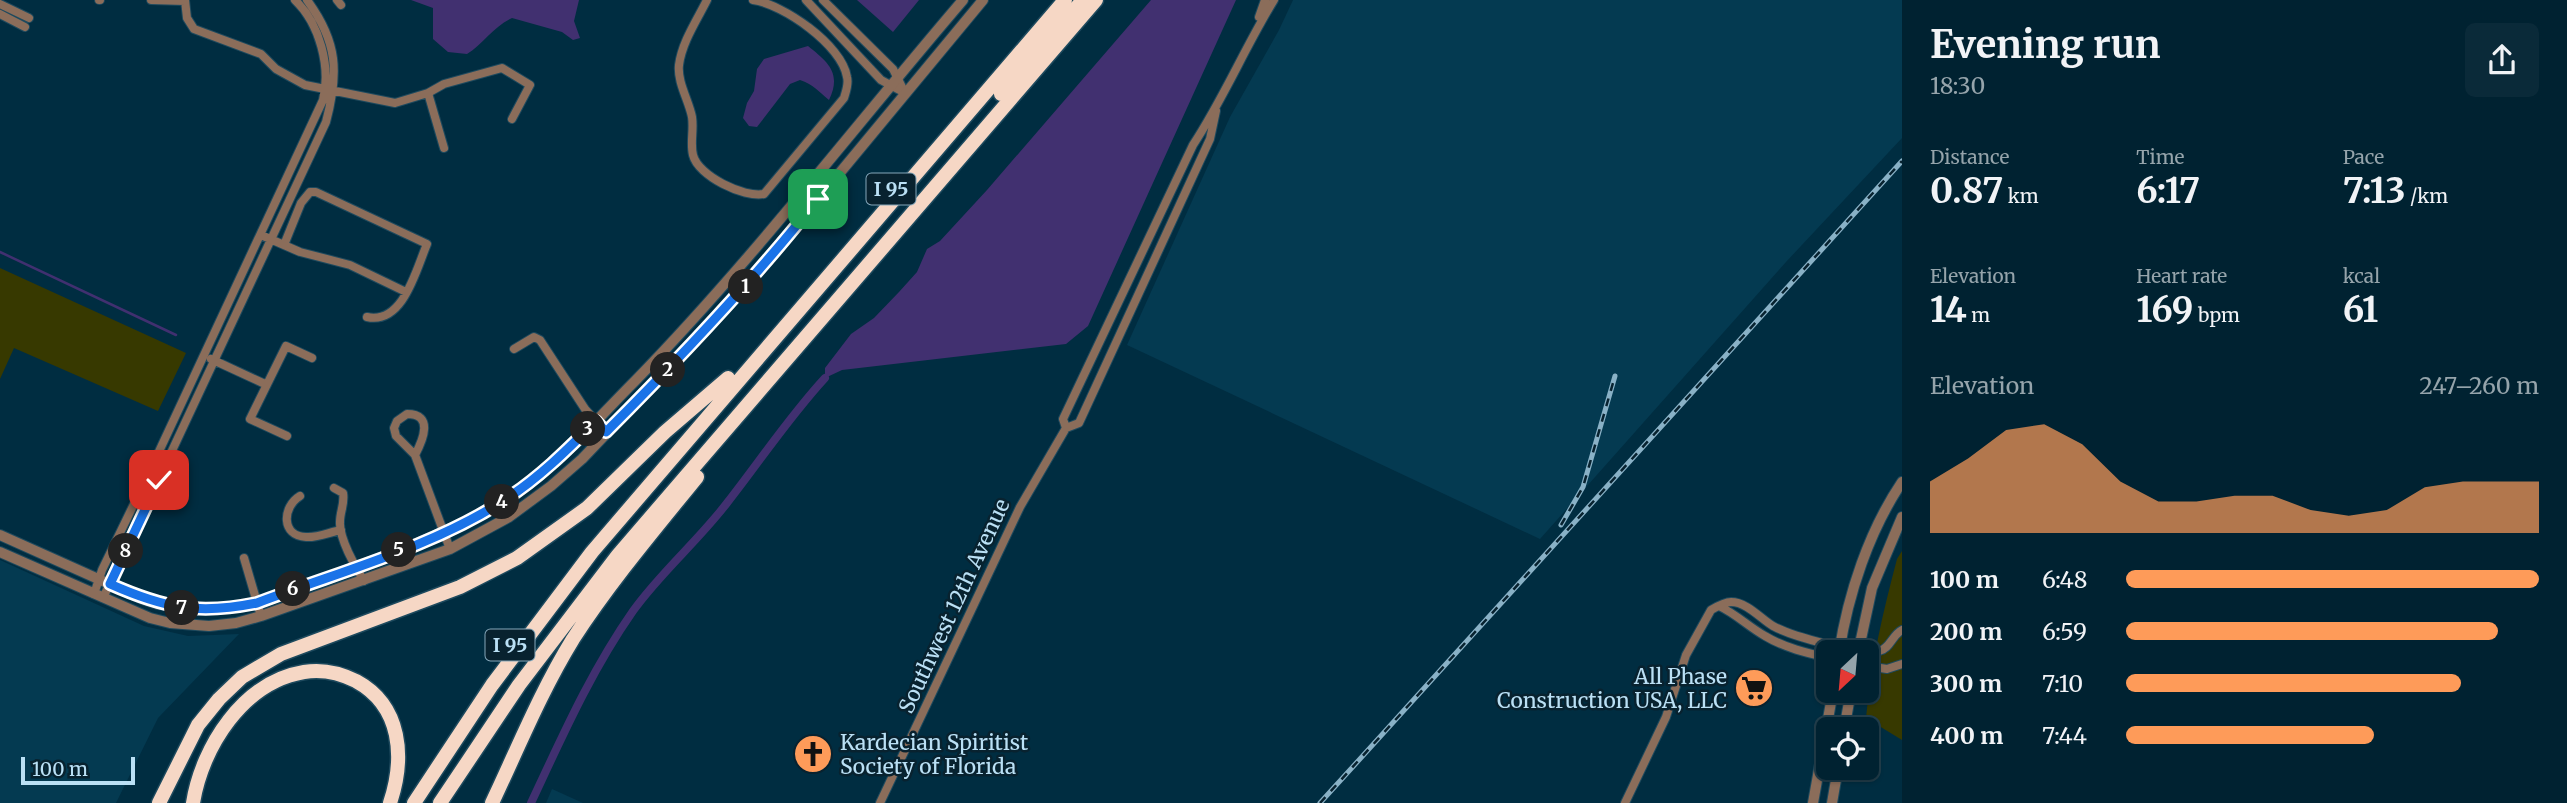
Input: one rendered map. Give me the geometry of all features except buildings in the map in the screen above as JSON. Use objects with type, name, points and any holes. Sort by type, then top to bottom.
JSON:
[{"type":"highway","name":"I 95","points":[[403,803],[477,692],[559,579],[728,378],[1054,0]]},
{"type":"highway","points":[[414,803],[492,685],[601,542],[1065,0]]},
{"type":"highway","points":[[429,803],[528,658],[618,541],[1083,0]]},
{"type":"highway","name":"I 95","points":[[440,803],[503,708],[618,555],[1096,0]]},
{"type":"highway","points":[[1065,35],[1108,0]]},
{"type":"highway","points":[[159,803],[198,725],[242,677],[281,654],[467,584],[532,548],[587,508],[665,432],[728,378]]},
{"type":"highway","points":[[492,803],[533,715],[574,639],[620,572],[715,455],[738,415]]},
{"type":"highway","points":[[193,803],[209,751],[226,724],[241,708],[275,682],[302,672],[318,671],[354,680],[373,694],[388,711],[399,750],[397,776],[390,803]]},
{"type":"street","points":[[151,0],[185,1],[187,18],[194,29],[261,54],[276,69],[305,85],[395,103],[428,93],[444,84],[502,68],[530,85],[513,119]]},
{"type":"street","points":[[295,0],[310,12]]},
{"type":"street","points":[[98,596],[110,584],[131,541],[326,122],[332,51],[310,12],[307,0]]},
{"type":"street","points":[[707,0],[681,55],[678,70],[693,120],[693,157],[697,166],[718,181],[754,196],[764,194],[844,98],[848,86],[847,74],[841,61],[815,33],[790,13],[764,1],[753,0]]},
{"type":"street","points":[[806,0],[880,80],[905,93]]},
{"type":"street","points":[[823,0],[898,76],[905,93]]},
{"type":"street","points":[[0,535],[143,599],[176,607],[229,608],[257,603],[443,533],[503,501],[542,472],[665,350],[768,237],[890,85],[963,0]]},
{"type":"street","points":[[0,552],[150,618],[189,625],[236,623],[450,549],[509,517],[582,459],[742,291],[983,0]]},
{"type":"street","name":"Southwest 12th Avenue","points":[[1255,32],[1265,0]]},
{"type":"street","name":"Southwest 12th Avenue","points":[[1066,428],[1063,419],[1193,145],[1216,111],[1274,0]]},
{"type":"street","points":[[4,11],[23,23]]},
{"type":"street","points":[[842,38],[851,29]]},
{"type":"street","points":[[98,596],[99,579],[119,535],[330,90]]},
{"type":"street","points":[[428,93],[444,148]]},
{"type":"street","name":"Southwest 12th Avenue","points":[[880,803],[1020,507],[1066,428],[1079,423],[1205,150],[1216,111]]},
{"type":"street","points":[[284,245],[305,196],[310,192],[316,192],[427,244],[396,310],[381,318],[366,317]]},
{"type":"street","points":[[261,235],[300,252],[350,265],[406,292]]},
{"type":"street","points":[[514,349],[534,337],[540,340],[584,409],[606,432]]},
{"type":"street","points":[[287,436],[250,419],[286,345],[312,358]]},
{"type":"street","points":[[204,355],[265,384]]},
{"type":"street","points":[[415,455],[425,435],[423,420],[419,416],[407,414],[401,416],[394,428],[396,436],[415,455],[450,549]]},
{"type":"street","points":[[1842,640],[1864,560],[1881,519],[1902,482]]},
{"type":"street","points":[[334,488],[343,493],[345,501],[340,521],[341,530],[363,581]]},
{"type":"street","points":[[300,496],[288,507],[286,517],[288,526],[294,533],[308,538],[341,530]]},
{"type":"street","points":[[1861,640],[1872,587],[1902,517]]},
{"type":"street","points":[[119,535],[131,541]]},
{"type":"street","points":[[244,558],[261,616]]},
{"type":"street","points":[[1625,803],[1666,717],[1686,655],[1711,610],[1731,602],[1746,607],[1774,627],[1816,642]]},
{"type":"street","points":[[1718,606],[1765,636],[1799,651],[1816,655]]},
{"type":"street","points":[[1880,651],[1886,648],[1894,635],[1902,631]]},
{"type":"street","points":[[1880,669],[1887,670],[1902,664]]},
{"type":"street","points":[[1813,803],[1831,704]]},
{"type":"street","points":[[1832,803],[1836,780]]},
{"type":"shaded area","points":[[411,0],[579,0],[574,21],[580,38],[573,40],[562,32],[512,18],[467,54],[448,52],[433,39],[433,8]]},
{"type":"shaded area","points":[[857,0],[919,0],[893,32]]},
{"type":"shaded area","points":[[1151,0],[1236,0],[1088,326],[1066,344],[842,370],[825,378],[825,368],[851,334],[874,318],[917,272],[927,249],[940,241],[987,190]]},
{"type":"shaded area","points":[[1293,0],[1902,0],[1902,138],[1786,262],[1540,539],[1127,345],[1230,117]]},
{"type":"shaded area","points":[[808,46],[822,57],[831,69],[834,82],[829,100],[800,80],[790,84],[757,127],[749,126],[743,118],[754,91],[757,69],[764,59]]},
{"type":"shaded area","points":[[0,268],[186,353],[158,411],[14,348],[0,379]]},
{"type":"shaded area","points":[[1902,551],[1902,740],[1879,726],[1879,717],[1866,717],[1868,704],[1880,704],[1880,640],[1878,640],[1897,559]]},
{"type":"shaded area","points":[[0,560],[144,626],[188,636],[239,634],[158,718],[116,803],[0,803]]},
{"type":"shaded area","points":[[552,789],[583,803],[546,803]]},
{"type":"waterway","points":[[0,252],[176,335]]},
{"type":"waterway","points":[[531,803],[590,681],[633,611],[716,517],[825,378]]},
{"type":"railway","points":[[1320,803],[1902,161]]},
{"type":"railway","points":[[1561,525],[1583,487],[1615,376]]},
{"type":"place","name":"All Phase Construction USA, LLC","points":[[1754,688]]},
{"type":"place","name":"Kardecian Spiritist Society of Florida","points":[[813,754]]},
{"type":"route","points":[[159,480],[110,584],[158,604],[206,609],[257,603],[443,533],[503,501],[542,472],[596,421],[606,432],[742,291],[818,199]]}]
